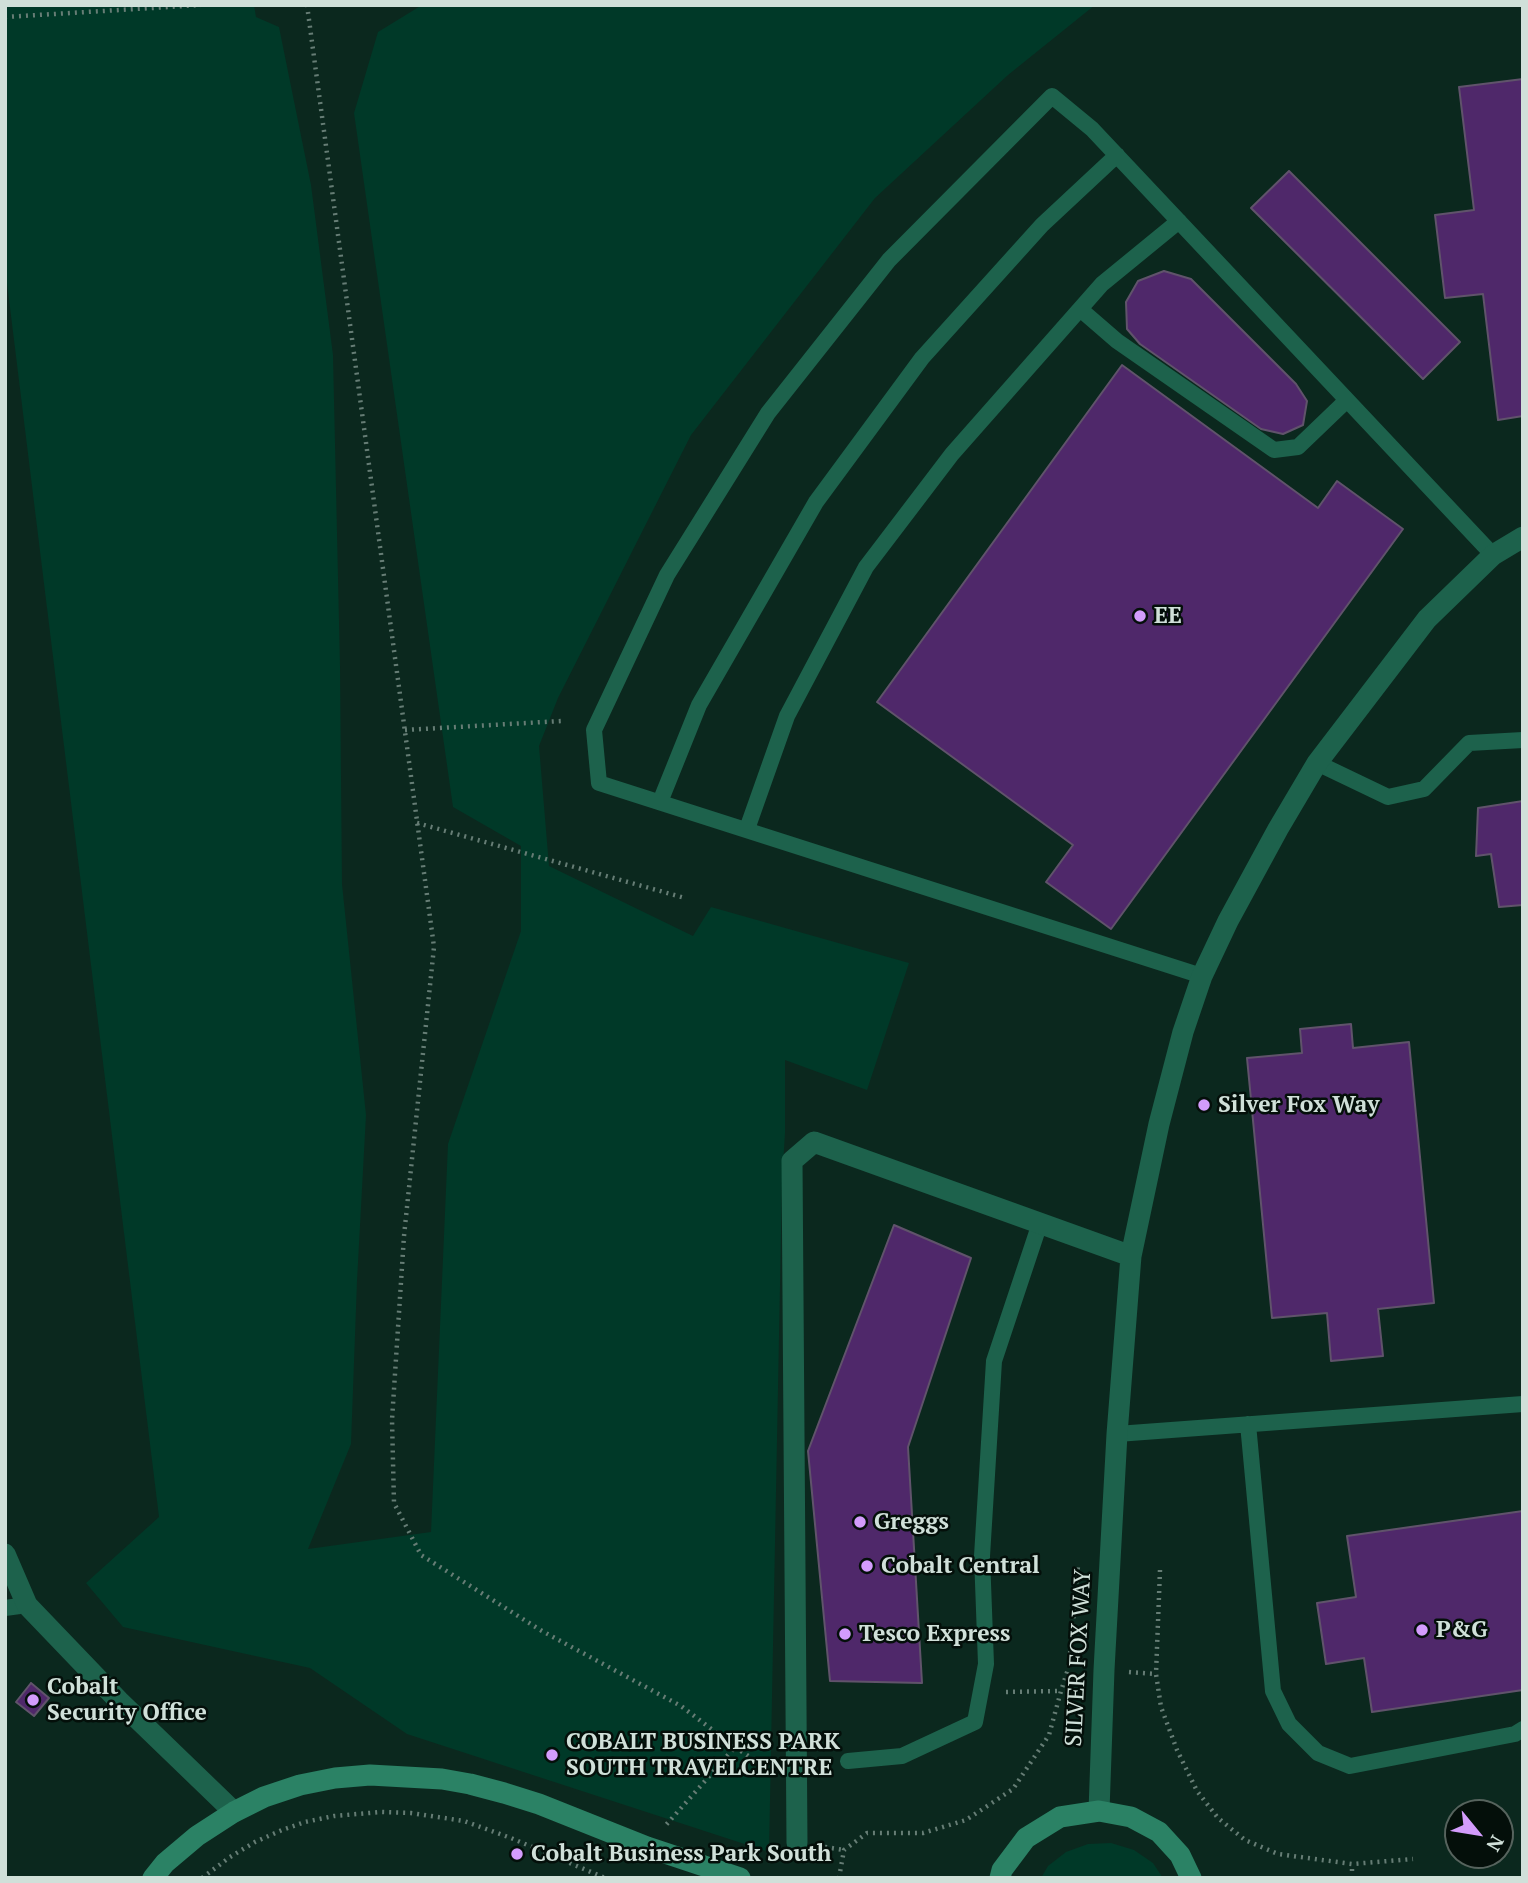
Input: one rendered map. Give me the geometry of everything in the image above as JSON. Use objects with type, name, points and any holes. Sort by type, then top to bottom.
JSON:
[{"type":"street","name":"SILVER FOX WAY","points":[[1099,1811],[1117,1434],[1131,1256],[1183,1032],[1202,976],[1228,921],[1317,764],[1427,619],[1493,555],[1523,537]]},
{"type":"street","points":[[797,1843],[792,1161],[814,1142],[1131,1256]]},
{"type":"street","points":[[5,1554],[27,1605],[119,1701],[234,1812]]},
{"type":"street","points":[[153,1878],[165,1863],[197,1836],[234,1812],[264,1797],[335,1778],[370,1775],[442,1779],[470,1784],[539,1804],[647,1847],[740,1878]]},
{"type":"street","points":[[1000,1878],[1002,1870],[1026,1838],[1060,1817],[1099,1811],[1131,1817],[1159,1832],[1180,1855],[1191,1878]]},
{"type":"lane","points":[[1202,976],[599,783],[594,730],[667,575],[768,413],[889,260],[1052,96],[1092,129],[1117,155],[1493,555]]},
{"type":"lane","points":[[660,802],[699,705],[816,502],[922,358],[1041,225],[1117,155]]},
{"type":"lane","points":[[747,830],[787,716],[866,567],[953,454],[1102,284],[1179,221]]},
{"type":"lane","points":[[1080,309],[1117,341],[1274,450],[1298,447],[1347,400]]},
{"type":"lane","points":[[1317,764],[1388,797],[1424,789],[1469,743],[1523,740]]},
{"type":"lane","points":[[848,1761],[902,1756],[975,1722],[986,1664],[982,1556],[995,1361],[1040,1223]]},
{"type":"lane","points":[[1117,1434],[1523,1404]]},
{"type":"lane","points":[[1248,1424],[1273,1690],[1289,1724],[1318,1754],[1350,1766],[1520,1734]]},
{"type":"lane","points":[[5,1608],[27,1605]]},
{"type":"path","points":[[5,17],[201,5]]},
{"type":"path","points":[[307,5],[434,947],[404,1236],[392,1420],[394,1503],[421,1555],[542,1630],[681,1706],[735,1747],[647,1847]]},
{"type":"path","points":[[405,730],[561,721]]},
{"type":"path","points":[[417,823],[685,898]]},
{"type":"path","points":[[839,1878],[845,1850],[867,1833],[923,1833],[966,1821],[1013,1789],[1049,1735],[1062,1691],[1069,1666],[1078,1566]]},
{"type":"path","points":[[1160,1570],[1156,1674],[1161,1707],[1177,1750],[1197,1791],[1218,1818],[1245,1840],[1278,1854],[1352,1864],[1413,1859]]},
{"type":"path","points":[[980,1692],[1062,1691]]},
{"type":"path","points":[[202,1878],[255,1842],[293,1826],[334,1816],[381,1812],[411,1813],[464,1821],[605,1878]]},
{"type":"path","points":[[1352,1864],[1352,1878]]},
{"type":"green space","points":[[5,5],[254,5],[256,17],[279,27],[311,185],[333,355],[342,884],[366,1115],[351,1444],[308,1549],[431,1532],[448,1144],[521,931],[521,846],[453,807],[354,113],[378,32],[422,5],[1095,5],[1008,75],[875,198],[691,435],[558,698],[539,746],[549,866],[693,936],[711,907],[909,963],[867,1090],[785,1060],[769,1852],[407,1734],[310,1668],[123,1627],[86,1583],[159,1517],[5,267]]},
{"type":"green space","points":[[1111,1843],[1134,1850],[1153,1863],[1163,1878],[1041,1878],[1048,1866],[1066,1852],[1088,1844]]},
{"type":"building","points":[[1523,79],[1523,416],[1498,420],[1483,294],[1445,298],[1435,215],[1474,210],[1459,87]]},
{"type":"building","points":[[1289,171],[1460,342],[1423,379],[1251,208]]},
{"type":"building","points":[[1164,271],[1191,279],[1296,384],[1307,401],[1303,425],[1283,434],[1261,429],[1140,344],[1127,329],[1126,302],[1138,281]]},
{"type":"building","name":"EE","points":[[1122,365],[1318,508],[1337,481],[1403,529],[1111,929],[1046,882],[1073,845],[877,702]]},
{"type":"building","points":[[1523,801],[1523,905],[1499,907],[1491,854],[1476,856],[1478,808]]},
{"type":"building","points":[[1351,1024],[1353,1048],[1409,1042],[1434,1303],[1378,1309],[1383,1356],[1331,1361],[1327,1313],[1272,1318],[1247,1058],[1302,1053],[1300,1029]]},
{"type":"building","name":"Cobalt Central","points":[[894,1225],[971,1258],[908,1447],[922,1683],[830,1681],[808,1451]]},
{"type":"building","name":"P&G","points":[[1523,1511],[1523,1690],[1372,1712],[1364,1658],[1326,1664],[1317,1603],[1356,1597],[1347,1536]]},
{"type":"building","name":"Cobalt Security Office","points":[[31,1683],[49,1698],[34,1716],[16,1702]]},
{"type":"place","name":"EE","points":[[1140,616]]},
{"type":"place","name":"Silver Fox Way","points":[[1204,1105]]},
{"type":"place","name":"Greggs","points":[[860,1522]]},
{"type":"place","name":"Cobalt Central","points":[[867,1566]]},
{"type":"place","name":"P&G","points":[[1422,1630]]},
{"type":"place","name":"Tesco Express","points":[[845,1634]]},
{"type":"place","name":"Cobalt Security Office","points":[[33,1700]]},
{"type":"place","name":"COBALT BUSINESS PARK SOUTH TRAVELCENTRE","points":[[552,1755]]},
{"type":"place","name":"Cobalt Business Park South","points":[[517,1854]]}]
